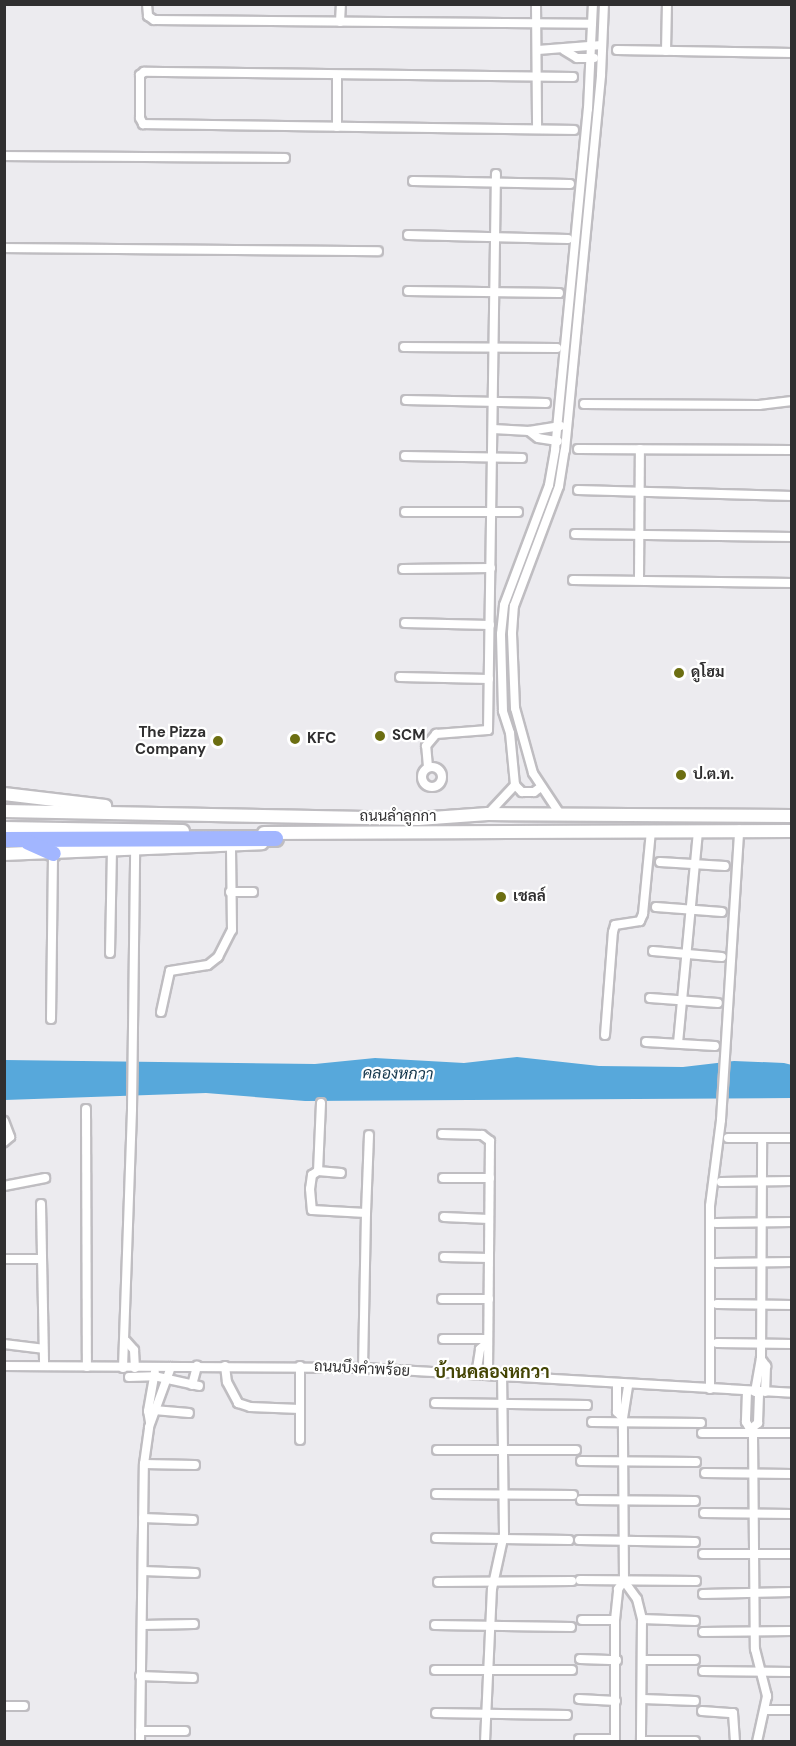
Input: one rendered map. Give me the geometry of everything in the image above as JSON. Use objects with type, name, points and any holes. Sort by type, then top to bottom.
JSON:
[{"type":"highway","points":[[4,839],[275,838]]},
{"type":"highway","points":[[23,839],[53,853]]},
{"type":"main road","points":[[4,794],[91,804],[132,812]]},
{"type":"main road","points":[[4,800],[91,804]]},
{"type":"main road","name":"ถนนลำลูกกา","points":[[4,811],[418,819],[488,814],[792,816]]},
{"type":"main road","name":"ถนนลำลูกกา","points":[[4,828],[294,833],[792,831]]},
{"type":"main road","points":[[4,854],[258,845],[294,833]]},
{"type":"street","points":[[147,4],[148,16],[154,20],[592,24]]},
{"type":"street","points":[[340,4],[340,22]]},
{"type":"street","points":[[536,4],[538,50],[534,76],[537,129]]},
{"type":"street","points":[[488,814],[514,785],[513,759],[500,672],[501,634],[504,605],[520,556],[549,485],[557,426],[581,177],[592,4]]},
{"type":"street","points":[[560,814],[541,787],[528,757],[510,670],[512,633],[514,606],[559,486],[566,440],[591,177],[604,4]]},
{"type":"street","points":[[666,51],[667,4]]},
{"type":"street","points":[[538,50],[564,50],[590,43],[602,45]]},
{"type":"street","points":[[564,50],[577,58],[601,58]]},
{"type":"street","points":[[617,50],[792,53]]},
{"type":"street","points":[[573,77],[144,72],[140,75],[140,118],[144,124],[574,130]]},
{"type":"street","points":[[337,75],[337,127]]},
{"type":"street","points":[[4,156],[285,158]]},
{"type":"street","points":[[581,177],[591,177]]},
{"type":"street","points":[[413,181],[496,179],[570,184]]},
{"type":"street","points":[[428,767],[426,746],[436,734],[488,730],[496,179]]},
{"type":"street","points":[[408,235],[568,239]]},
{"type":"street","points":[[4,248],[378,251]]},
{"type":"street","points":[[408,291],[559,292]]},
{"type":"street","points":[[569,299],[580,300]]},
{"type":"street","points":[[404,347],[557,348]]},
{"type":"street","points":[[406,400],[546,403]]},
{"type":"street","points":[[584,404],[759,405],[792,401]]},
{"type":"street","points":[[492,429],[529,431],[567,426]]},
{"type":"street","points":[[529,431],[555,442],[566,440]]},
{"type":"street","points":[[578,449],[792,450]]},
{"type":"street","points":[[639,580],[640,449]]},
{"type":"street","points":[[405,456],[522,458]]},
{"type":"street","points":[[578,490],[792,496]]},
{"type":"street","points":[[405,512],[518,512]]},
{"type":"street","points":[[575,534],[792,537]]},
{"type":"street","points":[[520,556],[530,559]]},
{"type":"street","points":[[403,569],[491,568]]},
{"type":"street","points":[[573,580],[792,583]]},
{"type":"street","points":[[405,623],[490,625]]},
{"type":"street","points":[[400,677],[489,679]]},
{"type":"street","points":[[507,722],[519,717]]},
{"type":"street","points":[[513,759],[528,757]]},
{"type":"street","points":[[514,785],[522,792],[534,792],[541,787]]},
{"type":"street","points":[[710,1389],[710,1206],[721,1120],[740,830]]},
{"type":"street","points":[[605,1035],[612,932],[615,925],[640,921],[643,914],[651,831]]},
{"type":"street","points":[[678,1043],[698,831]]},
{"type":"street","points":[[162,1012],[170,971],[182,966],[208,965],[225,947],[232,930],[231,846]]},
{"type":"street","points":[[123,1368],[126,1341],[124,1238],[134,1045],[135,851]]},
{"type":"street","points":[[110,953],[111,852]]},
{"type":"street","points":[[51,1019],[53,853]]},
{"type":"street","points":[[660,862],[725,866]]},
{"type":"street","points":[[230,892],[253,892]]},
{"type":"street","points":[[656,907],[722,912]]},
{"type":"street","points":[[653,951],[722,957]]},
{"type":"street","points":[[650,998],[718,1003]]},
{"type":"street","points":[[646,1042],[715,1046]]},
{"type":"street","points":[[318,1171],[321,1103]]},
{"type":"street","points":[[86,1110],[87,1367]]},
{"type":"street","points":[[4,1121],[10,1137],[4,1142]]},
{"type":"street","points":[[442,1134],[487,1137],[490,1179],[487,1341],[492,1350],[488,1376]]},
{"type":"street","points":[[363,1368],[369,1135]]},
{"type":"street","points":[[728,1138],[792,1138]]},
{"type":"street","points":[[757,1742],[767,1710],[763,1672],[754,1631],[752,1473],[753,1431],[758,1423],[757,1392],[766,1366],[761,1359],[762,1138]]},
{"type":"street","points":[[341,1173],[318,1171],[312,1175],[312,1210],[329,1214],[366,1213]]},
{"type":"street","points":[[4,1186],[45,1178]]},
{"type":"street","points":[[442,1178],[490,1179]]},
{"type":"street","points":[[721,1182],[792,1181]]},
{"type":"street","points":[[41,1204],[40,1259],[44,1366]]},
{"type":"street","points":[[444,1217],[489,1220]]},
{"type":"street","points":[[716,1223],[792,1222]]},
{"type":"street","points":[[444,1257],[489,1258]]},
{"type":"street","points":[[4,1259],[40,1259]]},
{"type":"street","points":[[716,1263],[792,1262]]},
{"type":"street","points":[[442,1299],[489,1299]]},
{"type":"street","points":[[717,1304],[792,1305]]},
{"type":"street","points":[[443,1339],[487,1341]]},
{"type":"street","points":[[126,1341],[134,1350],[135,1368]]},
{"type":"street","points":[[476,1375],[480,1349],[487,1341]]},
{"type":"street","points":[[717,1343],[792,1344]]},
{"type":"street","points":[[4,1344],[43,1349]]},
{"type":"street","name":"ถนนบึงคำพร้อย","points":[[4,1366],[363,1368],[617,1385],[792,1393]]},
{"type":"street","points":[[129,1377],[154,1376],[195,1386],[197,1366]]},
{"type":"street","points":[[225,1366],[227,1382],[238,1403],[250,1407],[300,1409]]},
{"type":"street","points":[[300,1366],[300,1440]]},
{"type":"street","points":[[153,1410],[154,1376],[158,1367]]},
{"type":"street","points":[[140,1742],[144,1464],[153,1410],[171,1367]]},
{"type":"street","points":[[485,1742],[492,1583],[502,1539],[502,1376]]},
{"type":"street","points":[[617,1385],[617,1412],[623,1420]]},
{"type":"street","points":[[579,1739],[615,1740],[617,1660],[615,1620],[618,1589],[623,1580],[623,1420],[628,1385]]},
{"type":"street","points":[[435,1403],[587,1405]]},
{"type":"street","points":[[153,1410],[189,1413]]},
{"type":"street","points":[[592,1422],[623,1420],[701,1423]]},
{"type":"street","points":[[702,1433],[753,1431],[792,1433]]},
{"type":"street","points":[[437,1450],[576,1450]]},
{"type":"street","points":[[581,1461],[696,1462]]},
{"type":"street","points":[[144,1464],[195,1465]]},
{"type":"street","points":[[705,1473],[792,1474]]},
{"type":"street","points":[[436,1494],[573,1495]]},
{"type":"street","points":[[581,1500],[695,1501]]},
{"type":"street","points":[[704,1513],[792,1514]]},
{"type":"street","points":[[143,1518],[193,1520]]},
{"type":"street","points":[[436,1538],[569,1540]]},
{"type":"street","points":[[579,1540],[695,1542]]},
{"type":"street","points":[[703,1554],[754,1552],[792,1554]]},
{"type":"street","points":[[143,1571],[195,1573]]},
{"type":"street","points":[[623,1580],[637,1599],[642,1619],[641,1741],[695,1741]]},
{"type":"street","points":[[438,1582],[696,1581]]},
{"type":"street","points":[[704,1594],[792,1592]]},
{"type":"street","points":[[642,1619],[695,1621]]},
{"type":"street","points":[[582,1620],[615,1620]]},
{"type":"street","points":[[142,1625],[194,1624]]},
{"type":"street","points":[[435,1625],[571,1627]]},
{"type":"street","points":[[703,1632],[792,1631]]},
{"type":"street","points":[[580,1659],[617,1660]]},
{"type":"street","points":[[643,1660],[695,1660]]},
{"type":"street","points":[[435,1670],[487,1668],[572,1670]]},
{"type":"street","points":[[703,1671],[792,1672]]},
{"type":"street","points":[[140,1677],[193,1678]]},
{"type":"street","points":[[579,1699],[616,1701]]},
{"type":"street","points":[[643,1699],[695,1701]]},
{"type":"street","points":[[4,1706],[24,1706]]},
{"type":"street","points":[[767,1710],[792,1710]]},
{"type":"street","points":[[702,1712],[733,1713],[735,1742]]},
{"type":"street","points":[[436,1713],[567,1715]]},
{"type":"street","points":[[140,1731],[185,1731]]},
{"type":"water","name":"คลองหกวา","points":[[517,1057],[599,1066],[683,1067],[734,1061],[784,1063],[792,1065],[791,1098],[305,1101],[206,1093],[5,1100],[5,1060],[315,1064],[375,1058],[464,1063]]},
{"type":"place","name":"ดูโฮม","points":[[679,673]]},
{"type":"place","name":"SCM","points":[[380,736]]},
{"type":"place","name":"KFC","points":[[295,739]]},
{"type":"place","name":"The Pizza Company","points":[[218,741]]},
{"type":"place","name":"ป.ต.ท.","points":[[681,775]]},
{"type":"place","name":"เชลล์","points":[[501,897]]},
{"type":"district","name":"บ้านคลองหกวา","points":[[492,1372]]}]
